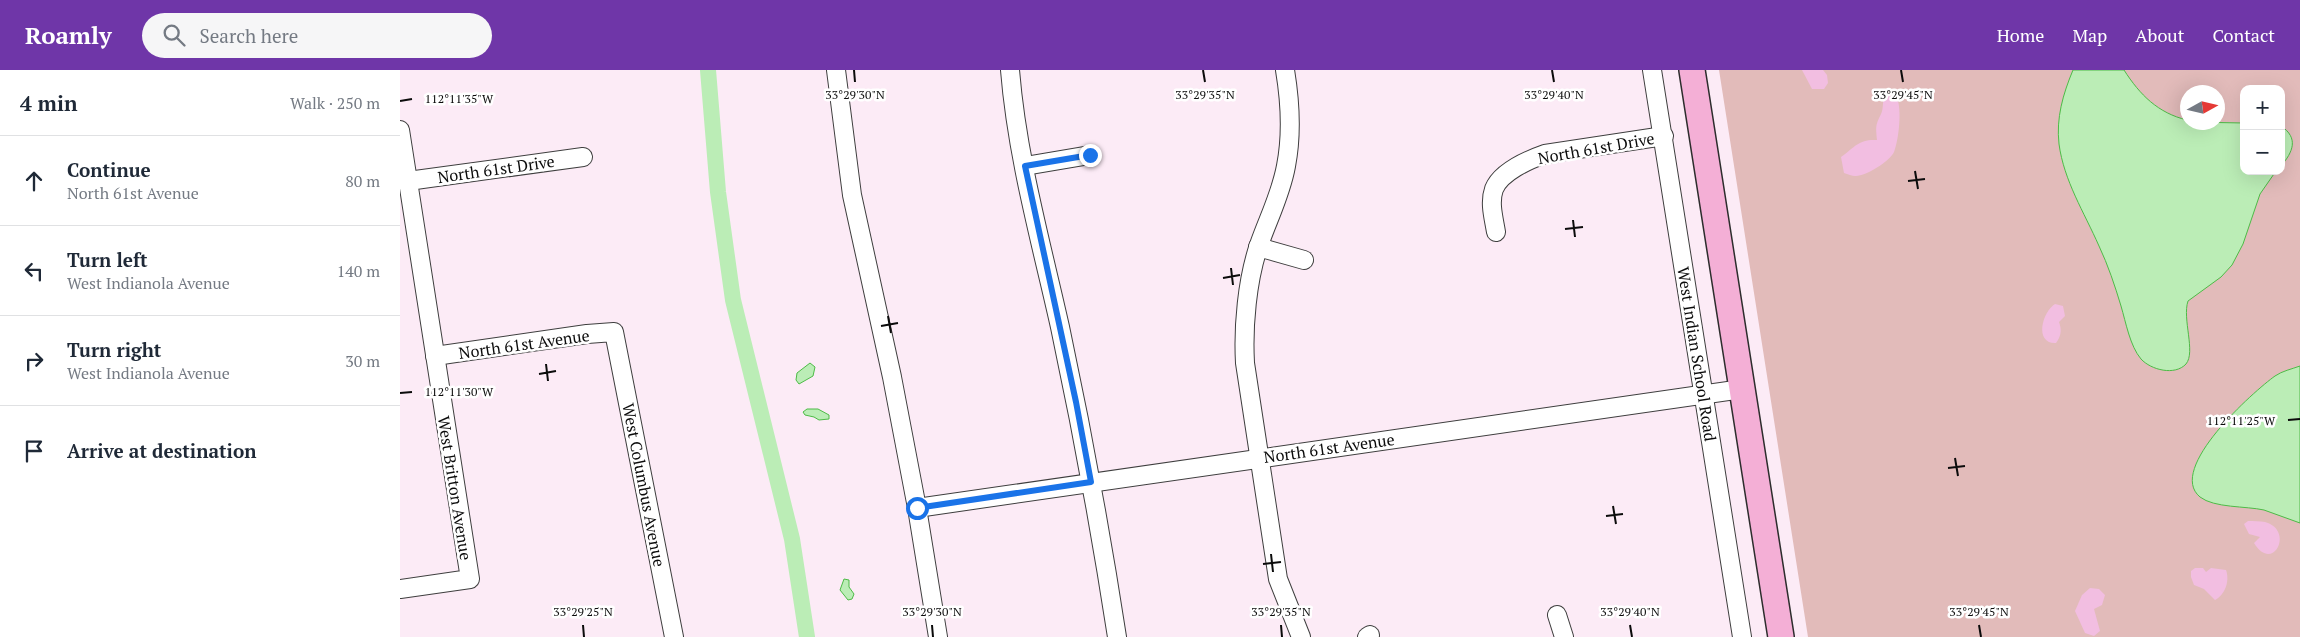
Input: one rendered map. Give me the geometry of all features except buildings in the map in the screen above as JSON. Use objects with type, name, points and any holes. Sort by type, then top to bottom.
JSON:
[{"type":"main road","points":[[1692,70],[1781,637]]},
{"type":"street","points":[[836,70],[852,195],[892,377],[917,508],[938,637]]},
{"type":"street","points":[[1010,70],[1025,166],[1076,402],[1117,637]]},
{"type":"street","points":[[1284,70],[1289,110],[1287,164],[1281,190],[1258,247],[1243,339],[1278,579],[1301,637]]},
{"type":"street","name":"West Indian School Road","points":[[1652,70],[1664,136],[1742,637]]},
{"type":"street","name":"West Britton Avenue","points":[[400,130],[470,580],[400,590]]},
{"type":"street","name":"North 61st Drive","points":[[1496,232],[1492,209],[1494,189],[1512,170],[1527,160],[1545,154],[1664,136]]},
{"type":"street","points":[[1025,166],[1090,155]]},
{"type":"street","name":"North 61st Drive","points":[[408,182],[583,157]]},
{"type":"street","points":[[1258,247],[1304,260]]},
{"type":"street","name":"North 61st Avenue","points":[[435,356],[587,334],[614,332]]},
{"type":"street","name":"West Columbus Avenue","points":[[614,332],[674,637]]},
{"type":"street","name":"North 61st Avenue","points":[[917,508],[1259,457],[1742,389]]},
{"type":"street","points":[[1557,615],[1564,637]]},
{"type":"shaded area","points":[[1719,70],[2300,70],[2300,637],[1808,637]]},
{"type":"shaded area","points":[[2073,70],[2124,70],[2143,95],[2151,102],[2167,113],[2180,118],[2180,130],[2225,130],[2225,123],[2240,123],[2240,175],[2273,175],[2260,194],[2243,244],[2232,265],[2221,277],[2188,301],[2187,317],[2190,352],[2189,359],[2181,368],[2170,371],[2157,369],[2145,363],[2134,348],[2108,268],[2065,171],[2058,134],[2059,115]]},
{"type":"shaded area","points":[[2285,129],[2292,140],[2289,156],[2285,161]]},
{"type":"shaded area","points":[[810,363],[815,367],[813,376],[799,384],[796,380],[797,373]]},
{"type":"shaded area","points":[[2300,366],[2300,523],[2264,510],[2222,505],[2206,501],[2200,497],[2193,484],[2194,468],[2203,450],[2233,413],[2264,384],[2284,371]]},
{"type":"shaded area","points":[[807,409],[818,409],[829,415],[829,419],[819,420],[805,415],[803,412]]},
{"type":"shaded area","points":[[844,579],[849,580],[849,587],[854,594],[852,599],[848,600],[840,590]]},
{"type":"sand","points":[[1802,70],[1823,70],[1827,75],[1828,83],[1824,89],[1812,89]]},
{"type":"sand","points":[[1885,94],[1897,98],[1899,103],[1899,125],[1892,156],[1883,164],[1865,174],[1855,176],[1844,173],[1841,157],[1862,142],[1877,140],[1876,127],[1882,112]]},
{"type":"sand","points":[[2055,304],[2063,306],[2065,316],[2059,322],[2060,333],[2056,343],[2049,342],[2045,338],[2042,327],[2050,308]]},
{"type":"sand","points":[[2248,521],[2265,522],[2274,526],[2279,533],[2280,540],[2274,552],[2268,554],[2261,551],[2254,543],[2260,537],[2249,534],[2244,524]]},
{"type":"sand","points":[[2195,568],[2203,568],[2206,572],[2211,568],[2226,570],[2227,583],[2219,598],[2215,600],[2204,589],[2194,585],[2191,571]]},
{"type":"sand","points":[[2090,588],[2099,589],[2105,595],[2102,605],[2094,609],[2100,631],[2094,636],[2085,633],[2075,611],[2082,595]]},
{"type":"waterway","points":[[708,70],[718,192],[733,300],[792,539],[807,637]]},
{"type":"route","points":[[917,508],[1091,482],[1076,402],[1025,166],[1090,155]]}]
